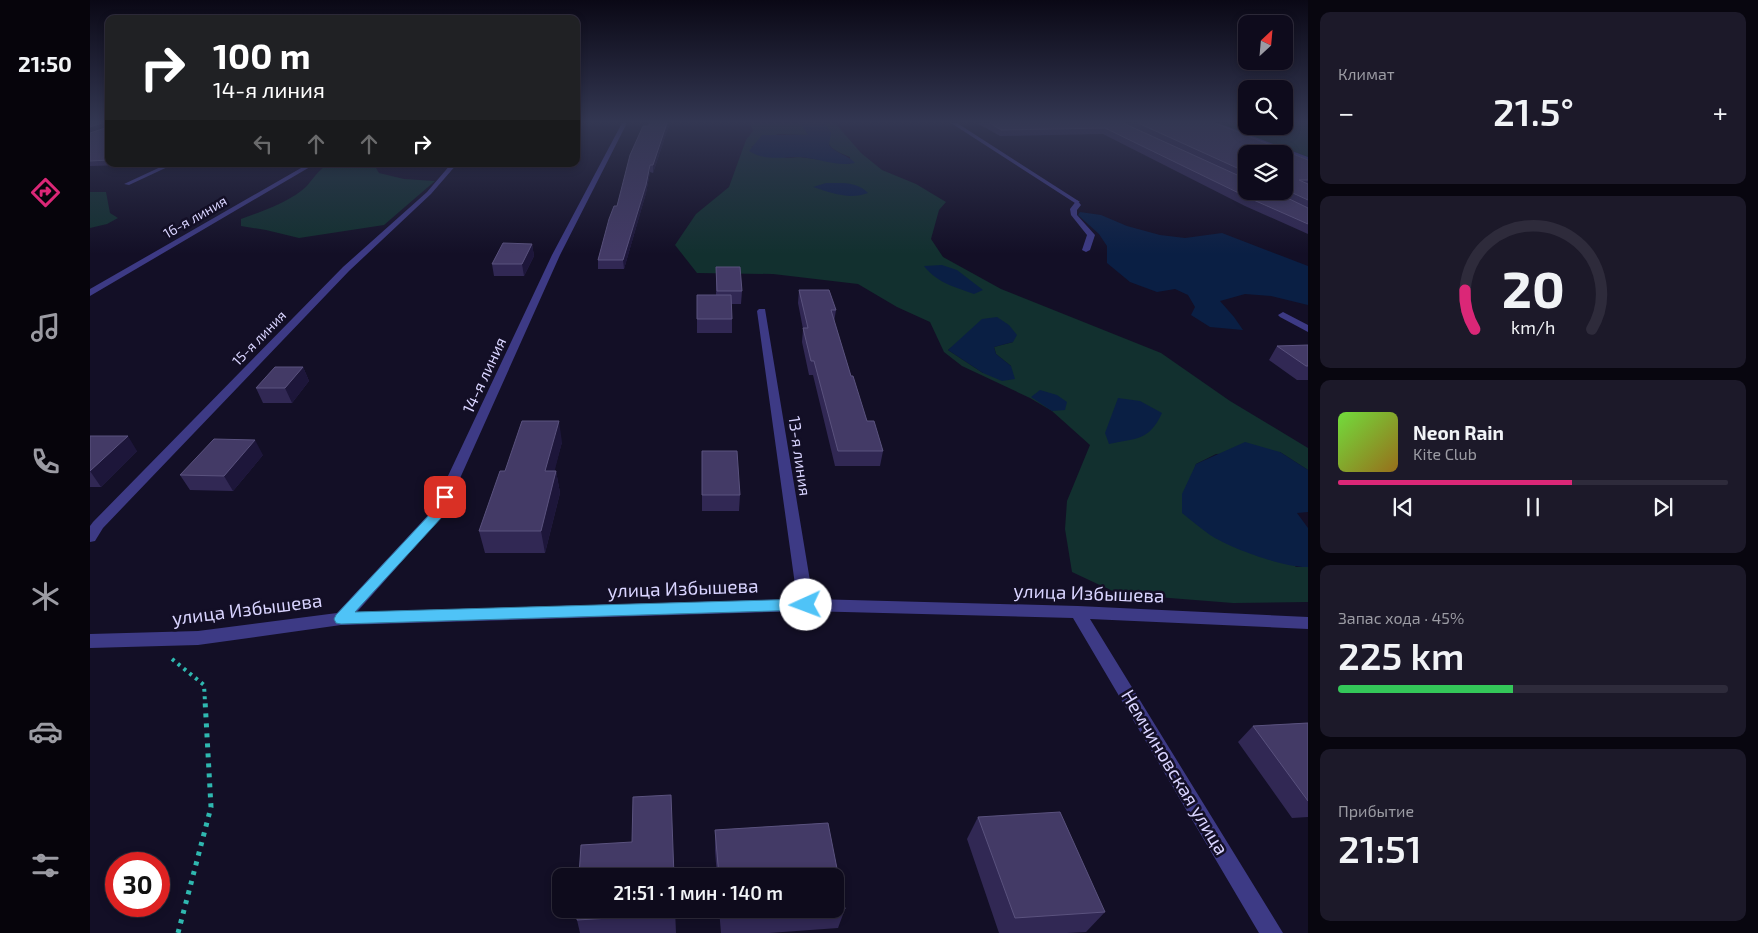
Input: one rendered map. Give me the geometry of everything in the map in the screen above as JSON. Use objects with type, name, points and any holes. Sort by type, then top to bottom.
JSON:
[{"type":"street","points":[[126,184],[164,167]]},
{"type":"street","name":"16-я линия","points":[[90,293],[307,167]]},
{"type":"street","name":"15-я линия","points":[[90,537],[98,525],[284,332],[346,269],[428,193],[451,167]]},
{"type":"street","name":"14-я линия","points":[[341,619],[437,514],[556,255],[602,167]]},
{"type":"street","points":[[1021,167],[1077,202],[1078,205],[1073,210],[1074,214],[1091,235],[1086,250]]},
{"type":"street","name":"13-я линия","points":[[762,311],[806,605]]},
{"type":"street","points":[[1283,315],[1308,329]]},
{"type":"street","name":"улица Избышева","points":[[90,642],[198,638],[341,619],[806,605],[1078,612],[1308,623]]},
{"type":"street","name":"Немчиновская улица","points":[[1078,612],[1272,933]]},
{"type":"path","points":[[149,640],[204,685],[211,807],[178,933]]},
{"type":"green space","points":[[324,167],[377,167],[379,173],[404,179],[435,181],[384,225],[299,238],[241,226],[241,219],[280,204],[294,196],[308,185]]},
{"type":"green space","points":[[736,167],[878,167],[916,184],[946,202],[939,210],[931,239],[943,257],[1001,289],[1161,353],[1230,401],[1308,448],[1308,470],[1280,452],[1216,454],[1196,464],[1194,470],[1296,567],[1308,567],[1308,602],[1233,603],[1119,594],[1072,572],[1065,529],[1067,501],[1090,445],[1052,411],[1030,398],[962,366],[944,352],[930,322],[897,307],[858,284],[773,274],[697,273],[675,245],[696,214],[729,187]],"holes":[[[961,340],[1013,342],[994,347],[996,354],[1011,366],[983,373],[948,350]]]},
{"type":"green space","points":[[90,192],[106,192],[110,213],[118,218],[107,224],[90,228]]},
{"type":"water","points":[[826,183],[843,183],[859,186],[868,193],[847,196],[813,187]]},
{"type":"water","points":[[1080,212],[1101,215],[1127,226],[1160,235],[1185,238],[1222,233],[1308,266],[1308,305],[1271,296],[1245,294],[1220,301],[1243,330],[1210,327],[1191,315],[1195,307],[1188,295],[1175,289],[1157,292],[1130,282],[1107,263],[1107,246],[1099,234],[1078,215]]},
{"type":"water","points":[[942,265],[957,270],[983,290],[974,294],[953,287],[935,277],[924,266]]},
{"type":"water","points":[[997,317],[1009,325],[1017,335],[1013,342],[994,347],[996,354],[1011,366],[1015,379],[1002,381],[983,373],[948,350],[982,319]]},
{"type":"water","points":[[1040,390],[1057,395],[1067,402],[1065,410],[1052,411],[1031,397]]},
{"type":"water","points":[[1118,398],[1140,401],[1162,413],[1147,434],[1135,439],[1109,444],[1105,433]]},
{"type":"water","points":[[1245,442],[1280,452],[1308,470],[1308,512],[1297,513],[1308,528],[1308,567],[1272,561],[1230,546],[1210,535],[1182,513],[1182,494],[1196,464]]},
{"type":"building","points":[[627,167],[650,167],[646,185],[623,260],[598,260],[609,219],[614,206],[617,206]]},
{"type":"building","points":[[1184,167],[1219,167],[1238,175],[1238,193]]},
{"type":"building","points":[[1293,167],[1308,167],[1308,180],[1299,180],[1308,184],[1308,200],[1293,193]]},
{"type":"building","points":[[1254,200],[1292,200],[1308,208],[1308,224]]},
{"type":"building","points":[[503,243],[532,244],[522,264],[492,264]]},
{"type":"building","points":[[716,267],[740,267],[742,291],[717,291]]},
{"type":"building","points":[[799,290],[829,290],[836,310],[831,310],[851,376],[853,376],[867,421],[874,421],[883,451],[838,451],[814,361],[811,361],[803,328],[808,328]]},
{"type":"building","points":[[697,295],[731,295],[732,319],[697,319]]},
{"type":"building","points":[[1308,345],[1308,366],[1277,346]]},
{"type":"building","points":[[275,367],[303,367],[285,388],[256,388]]},
{"type":"building","points":[[522,421],[559,421],[545,471],[556,471],[541,531],[479,531],[500,471],[505,471]]},
{"type":"building","points":[[90,436],[128,436],[90,471]]},
{"type":"building","points":[[214,439],[255,440],[224,476],[180,475]]},
{"type":"building","points":[[702,451],[737,451],[740,495],[702,495]]},
{"type":"building","points":[[1308,723],[1308,801],[1253,726]]},
{"type":"building","points":[[671,795],[674,868],[580,868],[581,845],[632,842],[633,797]]},
{"type":"building","points":[[1060,812],[1105,912],[1015,918],[978,817]]},
{"type":"building","points":[[828,823],[837,868],[718,868],[715,830]]},
{"type":"building","points":[[577,918],[610,918],[577,920]]},
{"type":"route","points":[[445,497],[437,514],[341,619],[806,605]]}]
